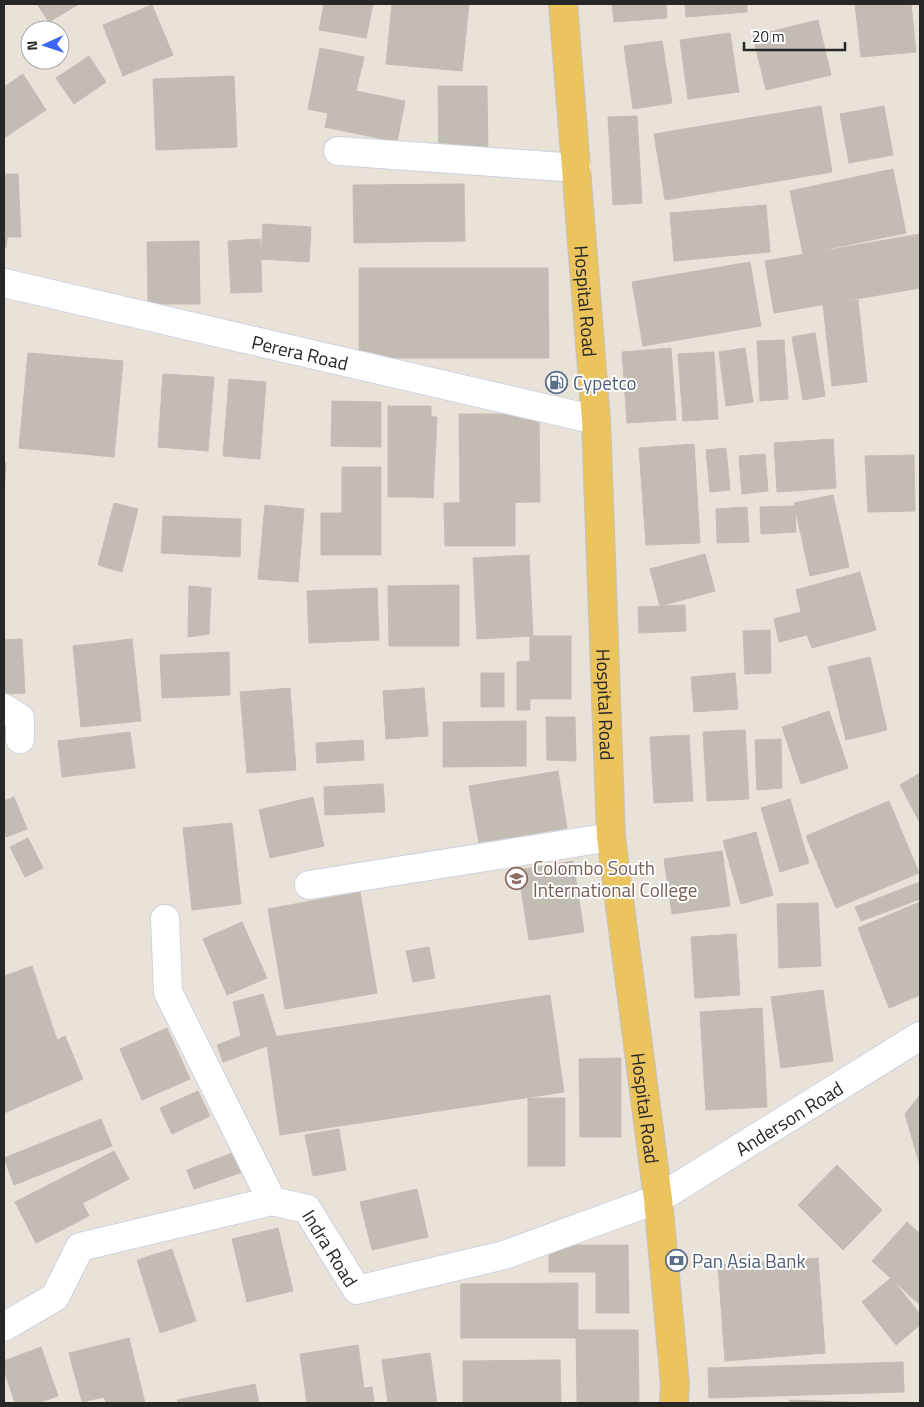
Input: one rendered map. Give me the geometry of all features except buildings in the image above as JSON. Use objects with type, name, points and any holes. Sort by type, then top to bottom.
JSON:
[{"type":"main road","name":"Hospital Road","points":[[563,4],[596,420],[611,837],[658,1199],[675,1384],[674,1403]]},
{"type":"street","points":[[338,151],[577,168]]},
{"type":"street","name":"Perera Road","points":[[4,283],[596,420]]},
{"type":"street","points":[[4,708],[20,718],[20,739]]},
{"type":"street","points":[[309,884],[611,837]]},
{"type":"street","points":[[164,919],[168,992],[272,1201]]},
{"type":"street","name":"Anderson Road","points":[[658,1199],[920,1036]]},
{"type":"street","name":"Indra Road","points":[[4,1327],[55,1297],[80,1246],[272,1201],[307,1209],[357,1290],[504,1255],[658,1199]]},
{"type":"place","name":"Cypetco","points":[[557,382]]},
{"type":"place","name":"Colombo South International College","points":[[517,878]]},
{"type":"place","name":"Pan Asia Bank","points":[[676,1260]]}]
